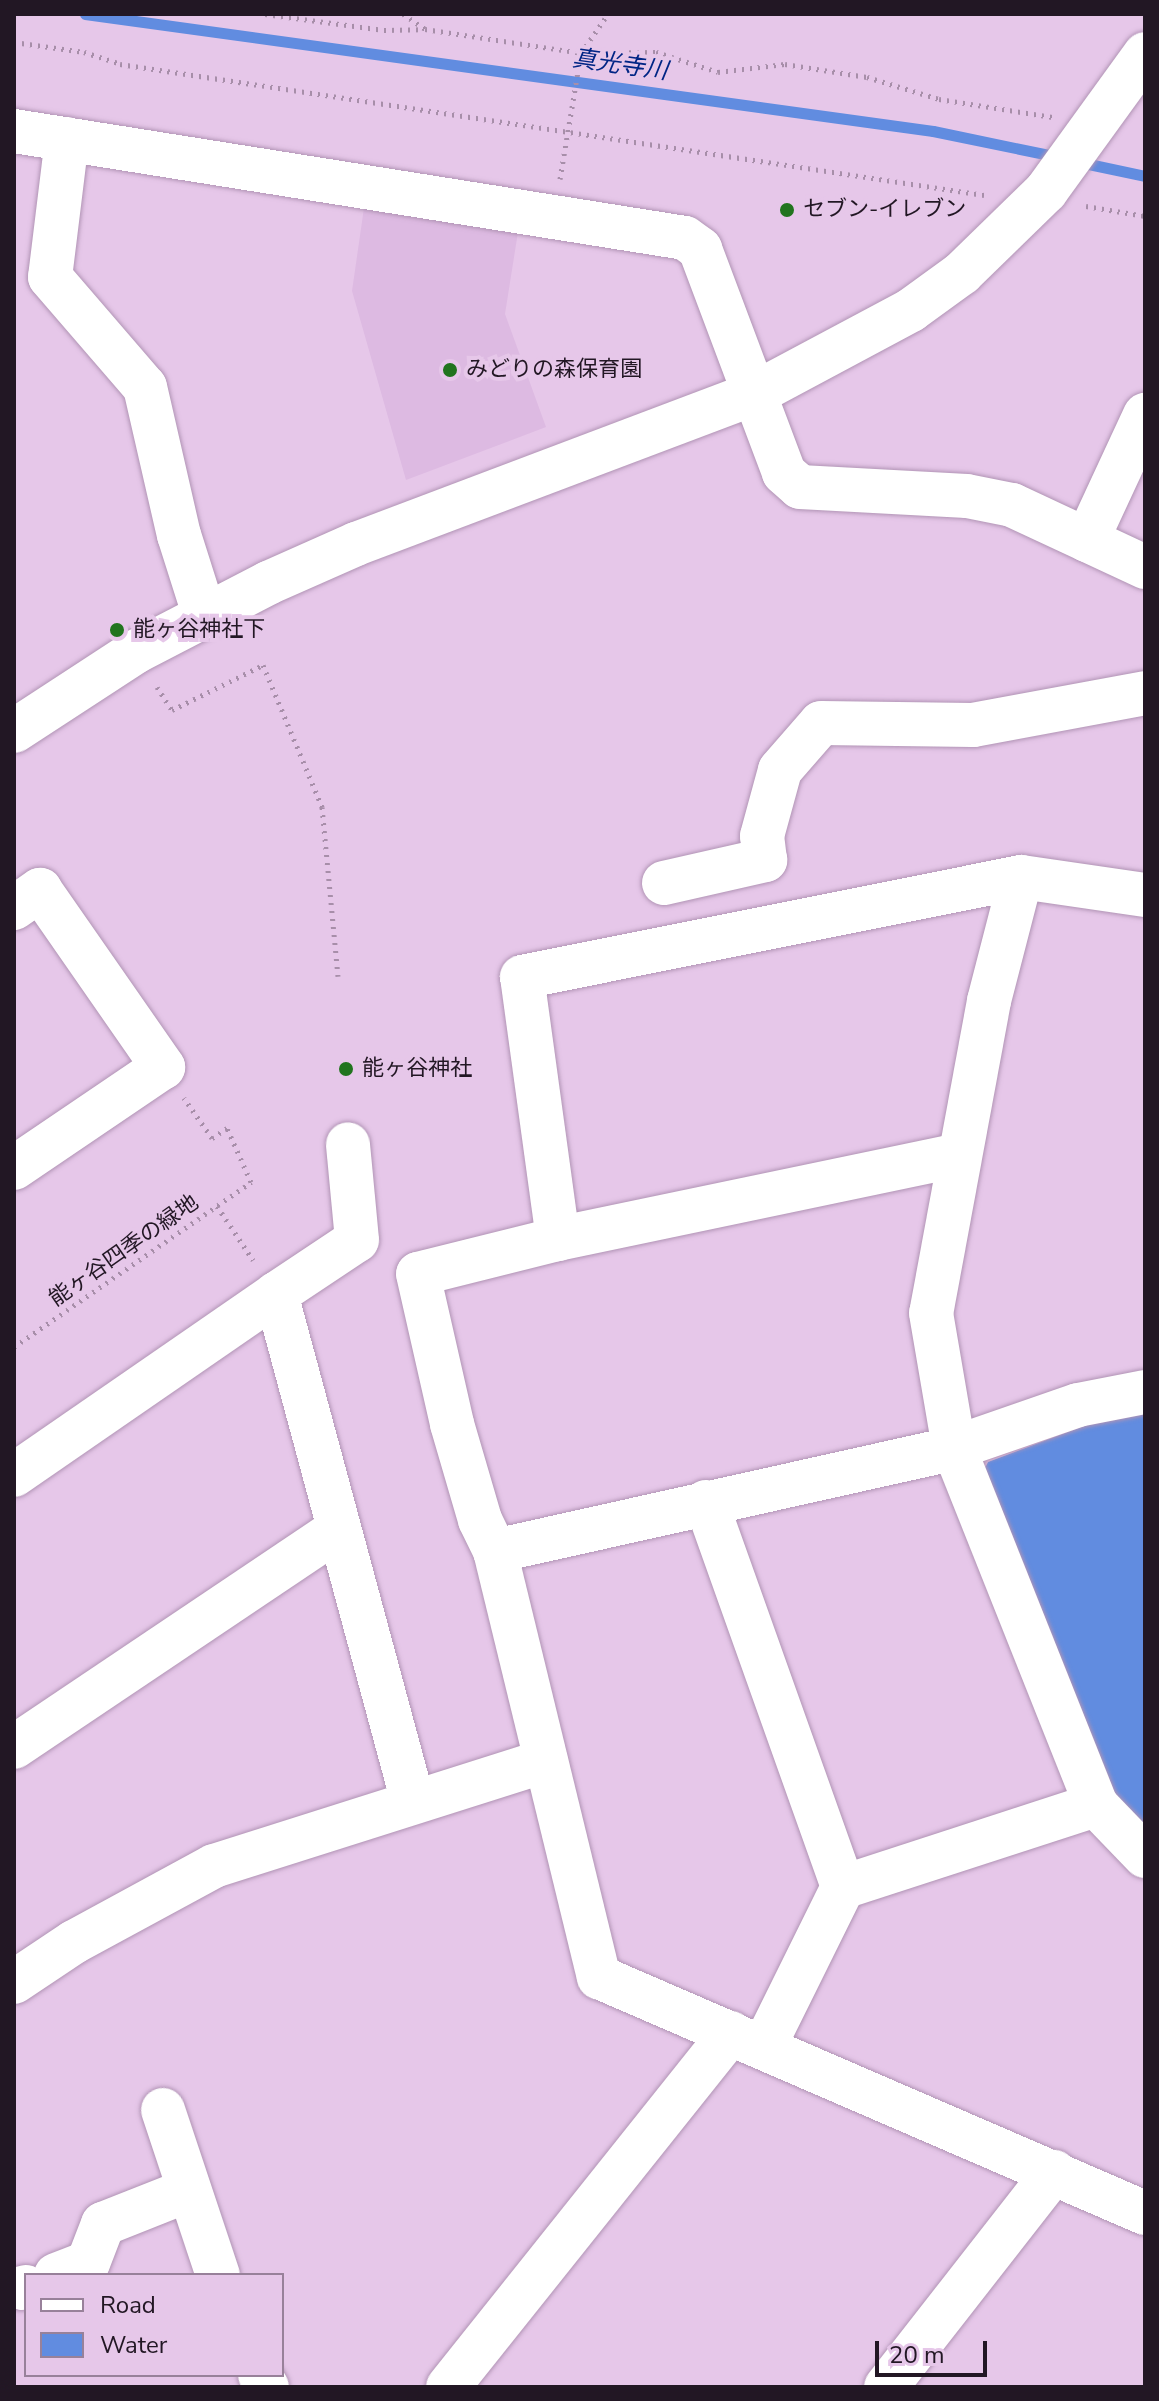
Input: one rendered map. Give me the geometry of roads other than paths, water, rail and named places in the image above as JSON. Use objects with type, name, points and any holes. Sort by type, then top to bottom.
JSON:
[{"type":"street","points":[[14,731],[135,652],[204,614],[356,544],[754,394],[911,310],[973,263],[1046,191],[1076,128],[1145,54]]},
{"type":"street","points":[[14,131],[685,238],[700,249],[784,473],[800,487],[982,499],[1012,505],[1145,567]]},
{"type":"street","points":[[67,139],[50,277],[145,387],[179,535],[204,614]]},
{"type":"street","points":[[1087,540],[1145,415]]},
{"type":"street","points":[[664,883],[765,860],[762,836],[780,770],[821,723],[973,725],[1145,693]]},
{"type":"street","points":[[1021,877],[959,1155],[931,1313],[954,1448],[1096,1805],[1145,1856]]},
{"type":"street","points":[[558,1239],[522,977],[1021,877],[1145,895]]},
{"type":"street","points":[[14,908],[40,890],[163,1067],[14,1168]]},
{"type":"street","points":[[14,1475],[357,1240],[348,1144]]},
{"type":"street","points":[[959,1155],[558,1239],[418,1274],[452,1424],[480,1520],[495,1551],[599,1977],[1145,2213]]},
{"type":"street","points":[[276,1294],[413,1802]]},
{"type":"street","points":[[495,1551],[954,1448],[1078,1405],[1145,1392]]},
{"type":"street","points":[[706,1502],[843,1887]]},
{"type":"street","points":[[14,1747],[338,1529]]},
{"type":"street","points":[[14,1982],[74,1942],[214,1866],[546,1761]]},
{"type":"street","points":[[448,2387],[748,2040],[843,1887],[1096,1805]]},
{"type":"street","points":[[163,2110],[217,2273]]},
{"type":"street","points":[[886,2387],[1054,2172]]},
{"type":"street","points":[[62,2273],[88,2263],[103,2224],[189,2190]]},
{"type":"water","points":[[1145,1403],[1145,1829],[1104,1789],[980,1478],[988,1462]]},
{"type":"waterway","name":"真光寺川","points":[[85,14],[933,131],[1058,157]]},
{"type":"waterway","name":"真光寺川","points":[[1079,162],[1145,176]]},
{"type":"place","name":"セブン-イレブン","points":[[787,210]]},
{"type":"place","name":"みどりの森保育園","points":[[450,370]]},
{"type":"place","name":"能ヶ谷神社下","points":[[117,630]]},
{"type":"place","name":"能ヶ谷神社","points":[[346,1069]]}]
